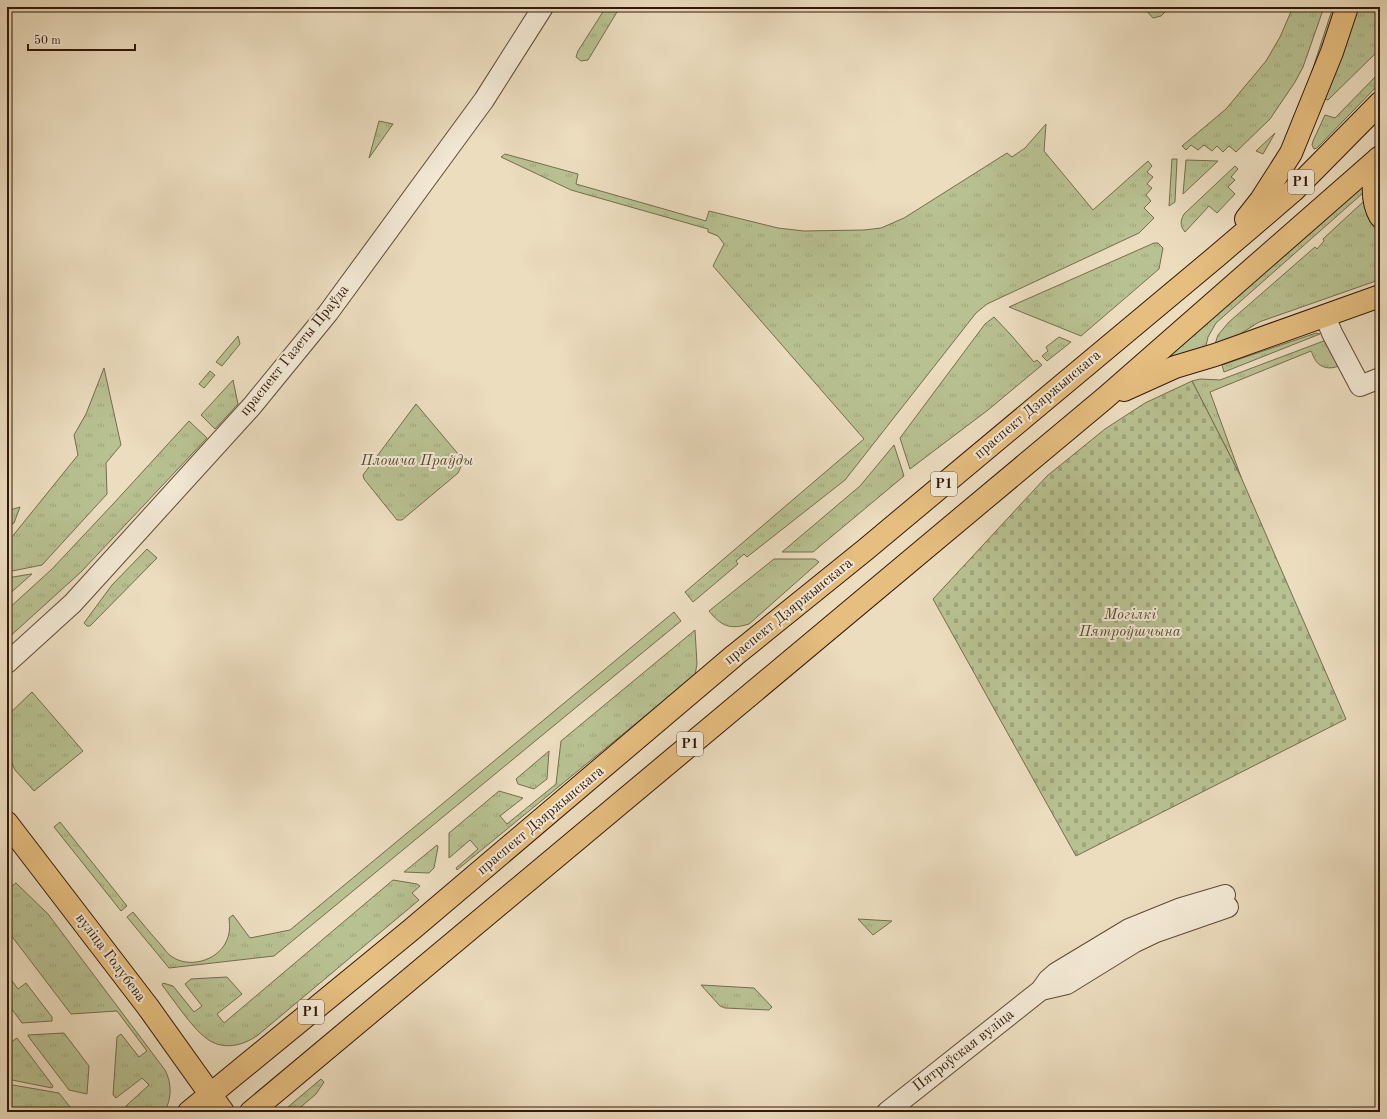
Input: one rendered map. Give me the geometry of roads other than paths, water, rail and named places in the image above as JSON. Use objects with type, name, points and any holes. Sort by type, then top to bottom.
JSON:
[{"type":"main road","points":[[1217,256],[1260,200],[1291,153],[1329,59],[1347,7]]},
{"type":"main road","name":"праспект Дзяржынскага","points":[[189,1112],[416,925],[735,655],[871,545],[1217,256],[1293,191],[1380,104]]},
{"type":"main road","points":[[1379,158],[1373,181],[1373,188],[1376,206],[1380,216]]},
{"type":"main road","points":[[1104,398],[1379,158]]},
{"type":"main road","name":"Р1","points":[[251,1112],[1104,398],[1175,367],[1380,296]]},
{"type":"main road","name":"вуліца Голубева","points":[[7,824],[148,1007],[223,1112]]},
{"type":"street","name":"праспект Газеты Праўда","points":[[7,663],[73,603],[257,400],[328,313],[484,100],[543,7]]},
{"type":"street","points":[[1325,316],[1332,334],[1360,386],[1380,378]]},
{"type":"street","name":"Пятроўская вуліца","points":[[887,1112],[1041,990],[1048,980],[1056,973],[1129,929],[1181,908],[1219,903]]},
{"type":"park label","name":"Плошча Праўды","points":[[417,461]]},
{"type":"park label","name":"Могілкі Пятроўшчына","points":[[1130,624]]}]
